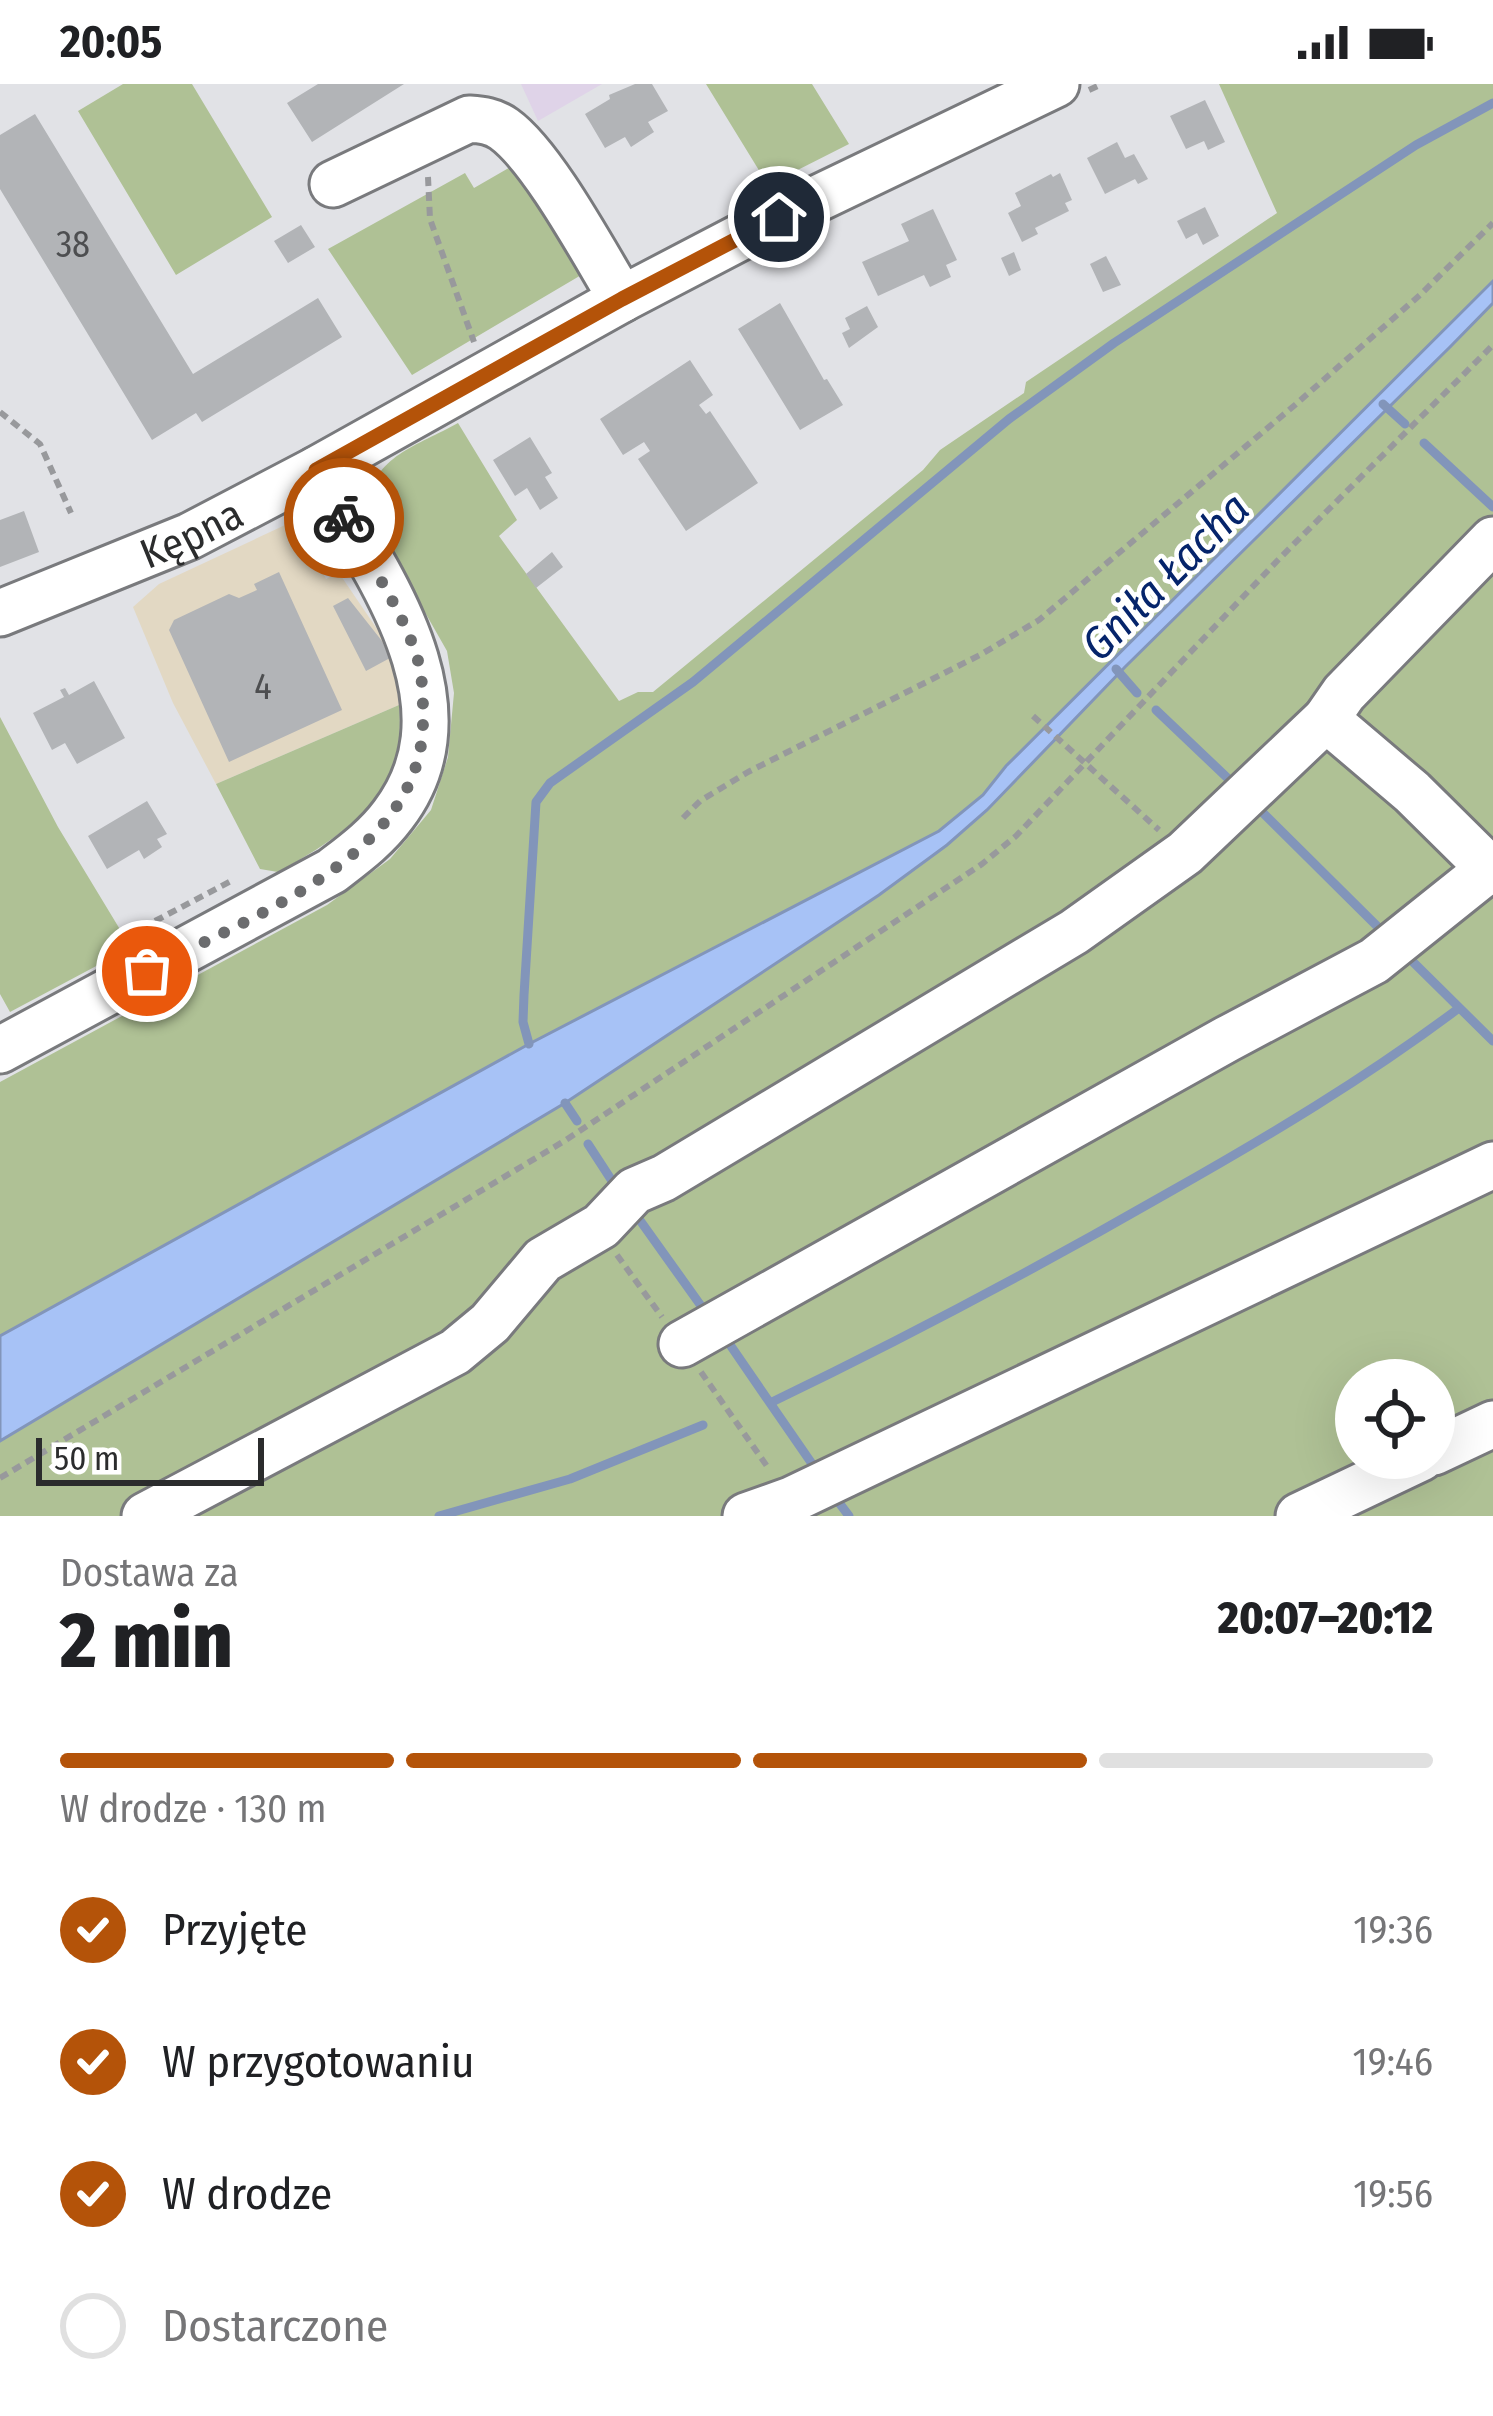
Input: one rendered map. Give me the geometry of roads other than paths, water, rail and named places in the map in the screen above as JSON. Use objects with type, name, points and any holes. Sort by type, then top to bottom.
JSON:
[{"type":"street","name":"Kępna","points":[[0,613],[190,536],[1006,94],[1069,89]]},
{"type":"street","points":[[333,184],[469,118],[487,120],[528,150],[622,299]]},
{"type":"street","points":[[0,1050],[332,871],[369,843],[395,813],[413,780],[423,734],[424,684],[415,651],[316,470]]},
{"type":"street","points":[[145,1516],[455,1352],[490,1323],[543,1261],[602,1226],[634,1191],[664,1178],[1075,932],[1185,854],[1326,719],[1344,693],[1493,540]]},
{"type":"street","points":[[682,1344],[1374,961],[1491,870],[1412,792],[1326,719]]},
{"type":"street","points":[[746,1516],[874,1461],[1493,1165]]},
{"type":"street","points":[[1455,1442],[1493,1424]]},
{"type":"street","points":[[1300,1516],[1377,1479]]},
{"type":"water","name":"Gniła Łacha","points":[[1493,281],[1493,303],[947,845],[565,1103],[0,1441],[0,1336],[529,1044],[939,831],[983,795],[1006,766]]},
{"type":"waterway","points":[[529,1044],[523,1022],[536,802],[550,783],[693,682],[1009,419],[1114,343],[1416,145],[1493,103]]},
{"type":"waterway","points":[[1383,404],[1405,424]]},
{"type":"waterway","points":[[1424,443],[1493,507]]},
{"type":"waterway","points":[[1116,669],[1137,693]]},
{"type":"waterway","points":[[1156,710],[1238,788]]},
{"type":"waterway","points":[[1255,805],[1387,936]]},
{"type":"waterway","points":[[1410,959],[1493,1041]]},
{"type":"waterway","points":[[724,1336],[770,1403],[970,1302],[1204,1173],[1352,1083],[1459,1008]]},
{"type":"waterway","points":[[565,1103],[577,1121]]},
{"type":"waterway","points":[[588,1144],[616,1187]]},
{"type":"waterway","points":[[634,1212],[704,1310]]},
{"type":"waterway","points":[[770,1403],[817,1471]]},
{"type":"waterway","points":[[439,1516],[570,1479],[703,1425]]},
{"type":"waterway","points":[[837,1500],[849,1516]]}]
